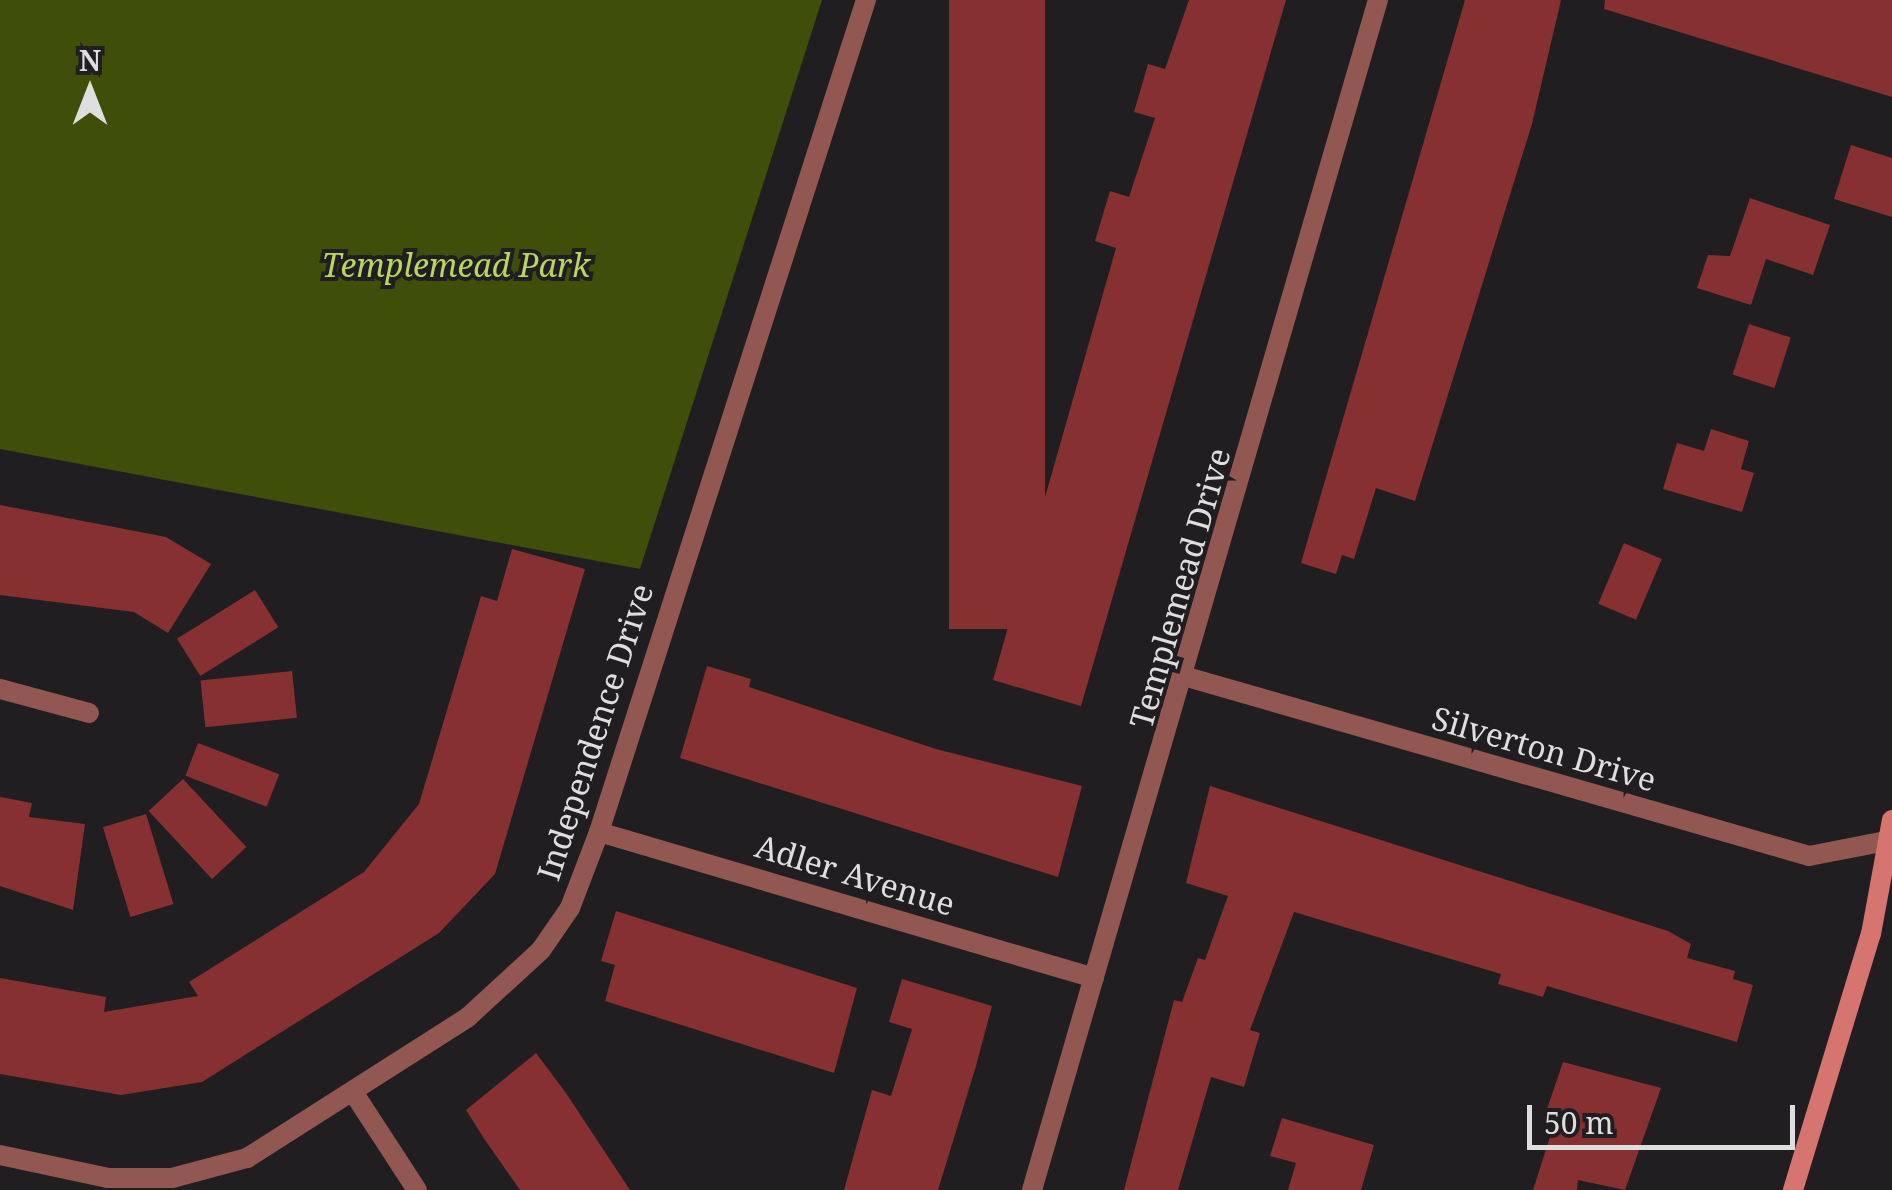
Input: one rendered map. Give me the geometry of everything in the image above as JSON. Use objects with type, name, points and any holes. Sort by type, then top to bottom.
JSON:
[{"type":"main road","points":[[1794,1190],[1871,934],[1890,836]]},
{"type":"street","name":"Independence Drive","points":[[0,1155],[108,1178],[172,1178],[247,1158],[355,1095],[509,986],[570,908],[599,832],[866,0]]},
{"type":"street","name":"Templemead Drive","points":[[1032,1190],[1187,678],[1378,0]]},
{"type":"street","name":"Silverton Drive","points":[[1187,678],[1809,856],[1890,836]]},
{"type":"street","points":[[0,689],[90,713]]},
{"type":"street","name":"Adler Avenue","points":[[599,832],[1094,978]]},
{"type":"street","points":[[355,1095],[417,1190]]},
{"type":"green space","name":"Templemead Park","points":[[0,0],[822,0],[640,569],[0,449]]},
{"type":"building","points":[[949,0],[1045,0],[1045,629],[949,629]]},
{"type":"building","points":[[1189,0],[1286,0],[1081,706],[993,680],[1116,248],[1095,241],[1110,191],[1129,197],[1155,118],[1134,112],[1148,64],[1165,69]]},
{"type":"building","points":[[1465,0],[1561,0],[1532,124],[1415,501],[1376,488],[1354,559],[1342,555],[1336,574],[1301,563]]},
{"type":"building","points":[[1605,0],[1892,0],[1892,97],[1604,9]]},
{"type":"building","points":[[1851,145],[1892,158],[1892,217],[1834,199]]},
{"type":"building","points":[[1750,198],[1830,225],[1813,275],[1766,259],[1751,305],[1697,288],[1708,255],[1730,256]]},
{"type":"building","points":[[1749,324],[1791,338],[1774,388],[1733,374]]},
{"type":"building","points":[[1711,429],[1749,441],[1741,469],[1754,473],[1742,512],[1663,489],[1677,443],[1704,451]]},
{"type":"building","points":[[0,505],[166,537],[211,564],[168,633],[134,612],[0,595]]},
{"type":"building","points":[[1624,543],[1662,559],[1636,620],[1598,604]]},
{"type":"building","points":[[512,549],[585,569],[495,874],[439,933],[202,1082],[121,1095],[0,1074],[0,978],[106,997],[104,1012],[198,996],[189,982],[364,872],[419,804],[481,596],[497,601]]},
{"type":"building","points":[[255,590],[278,627],[200,676],[177,639]]},
{"type":"building","points":[[707,666],[751,679],[749,687],[936,749],[1082,786],[1058,877],[680,758]]},
{"type":"building","points":[[292,671],[297,718],[205,727],[201,681]]},
{"type":"building","points":[[198,743],[279,774],[267,807],[185,776]]},
{"type":"building","points":[[183,779],[246,847],[212,879],[149,811]]},
{"type":"building","points":[[1210,786],[1668,931],[1691,944],[1687,958],[1735,971],[1733,979],[1753,985],[1737,1042],[1547,986],[1543,997],[1498,984],[1501,974],[1294,912],[1250,1030],[1260,1033],[1244,1087],[1211,1077],[1178,1190],[1124,1190],[1174,1000],[1182,1002],[1198,958],[1205,960],[1228,896],[1186,883]]},
{"type":"building","points":[[0,797],[32,803],[29,817],[85,824],[73,910],[0,886]]},
{"type":"building","points":[[146,814],[173,904],[130,917],[103,827]]},
{"type":"building","points":[[616,911],[857,988],[834,1073],[605,1001],[615,965],[601,961]]},
{"type":"building","points":[[902,979],[992,1006],[976,1066],[938,1190],[844,1190],[872,1090],[891,1096],[912,1029],[889,1022]]},
{"type":"building","points":[[536,1053],[630,1190],[520,1190],[485,1140],[466,1110]]},
{"type":"building","points":[[1563,1062],[1661,1088],[1625,1190],[1578,1180],[1577,1190],[1533,1190],[1557,1115],[1546,1112]]},
{"type":"building","points":[[1282,1118],[1374,1145],[1361,1190],[1288,1190],[1296,1163],[1270,1156]]}]
